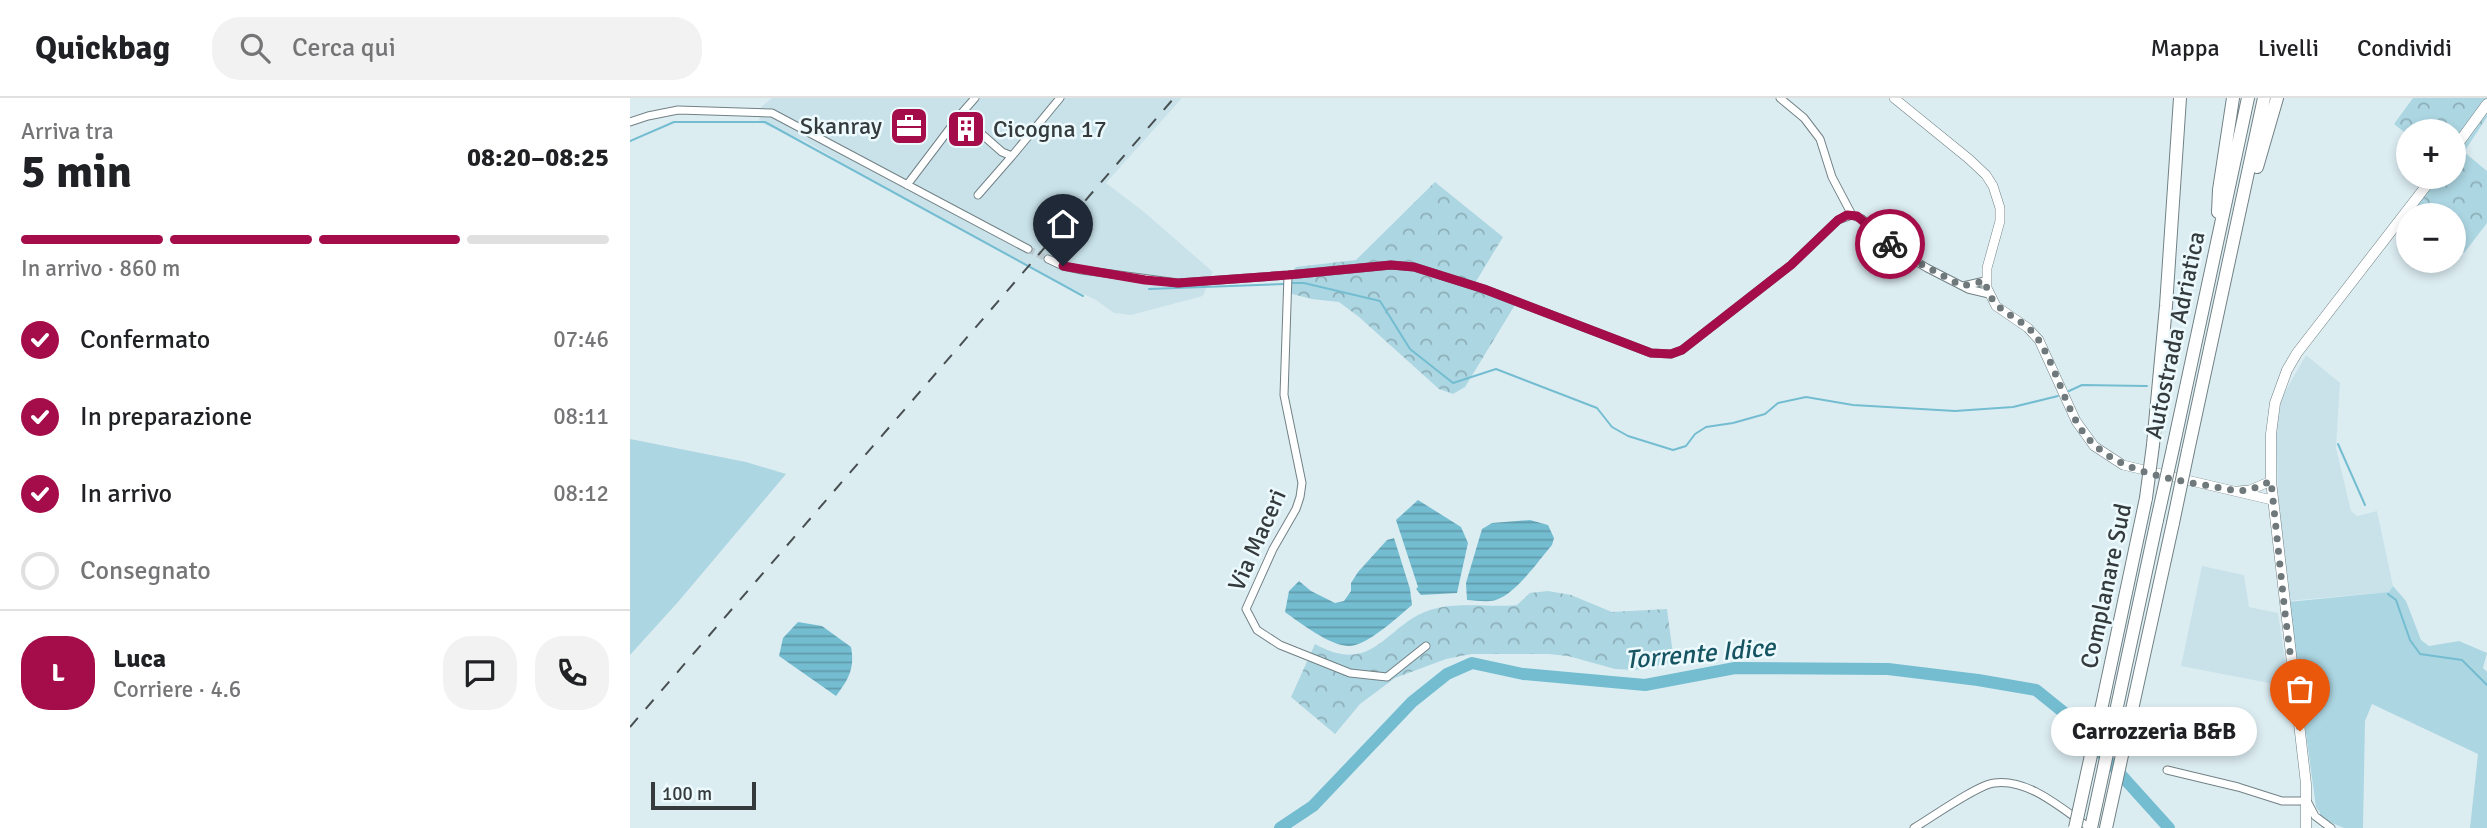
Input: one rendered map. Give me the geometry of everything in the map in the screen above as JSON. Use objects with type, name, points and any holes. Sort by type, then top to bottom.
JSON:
[{"type":"highway","name":"Complanare Sud","points":[[2075,828],[2127,597],[2146,498],[2166,306],[2179,98]]},
{"type":"highway","points":[[2219,234],[2219,190],[2233,98]]},
{"type":"highway","name":"Autostrada Adriatica","points":[[2090,828],[2248,98]]},
{"type":"highway","name":"Autostrada Adriatica","points":[[2106,828],[2264,98]]},
{"type":"highway","points":[[2244,192],[2257,165],[2277,98]]},
{"type":"main road","points":[[2466,133],[2487,104]]},
{"type":"main road","points":[[2307,828],[2307,801],[2272,500],[2272,418],[2278,390],[2287,370],[2309,337],[2424,189]]},
{"type":"street","points":[[907,185],[975,98]]},
{"type":"street","points":[[978,195],[1060,98]]},
{"type":"street","points":[[1780,98],[1804,118],[1820,139],[1832,177],[1852,215],[1862,219],[1908,257],[1962,286],[1989,294]]},
{"type":"street","points":[[1894,98],[1969,159],[1993,186],[2000,208],[2000,220],[1985,281],[1989,294],[2001,310],[2028,328],[2039,340],[2087,439],[2101,452],[2123,465],[2141,471],[2272,500]]},
{"type":"street","points":[[630,122],[678,110],[772,113],[1028,249]]},
{"type":"street","points":[[960,114],[1002,152],[1012,156]]},
{"type":"street","points":[[1048,259],[1082,270],[1178,283],[1288,281],[1391,265],[1414,267],[1484,289],[1651,353],[1671,354],[1682,350],[1791,265],[1838,220],[1852,215]]},
{"type":"street","name":"Via Maceri","points":[[1288,281],[1284,395],[1302,483],[1300,497],[1246,610],[1257,630],[1280,645],[1350,673],[1387,677],[1426,646]]},
{"type":"street","points":[[1962,286],[1985,281]]},
{"type":"street","points":[[2236,491],[2250,490],[2271,481]]},
{"type":"street","points":[[2166,770],[2238,787],[2282,801],[2307,801],[2315,817],[2330,828]]},
{"type":"street","points":[[1914,828],[1991,783],[2008,782],[2037,793],[2090,828]]},
{"type":"street","points":[[2307,828],[2316,824],[2330,828]]},
{"type":"shaded area","points":[[772,98],[1182,98],[1106,183],[1143,211],[1213,272],[1203,296],[1131,315],[1114,313],[1096,300],[1031,269],[905,200],[807,142],[759,122],[761,107]]},
{"type":"shaded area","points":[[2306,355],[2340,383],[2336,448],[2351,511],[2357,516],[2377,511],[2393,586],[2390,592],[2288,601],[2278,490],[2276,428],[2282,397]]},
{"type":"shaded area","points":[[1418,500],[1461,527],[1468,543],[1457,593],[1421,595],[1416,589],[1418,587],[1396,520]]},
{"type":"shaded area","points":[[1530,520],[1548,525],[1554,538],[1552,545],[1524,579],[1507,594],[1490,601],[1467,600],[1466,583],[1482,529],[1492,523]]},
{"type":"shaded area","points":[[1394,538],[1410,589],[1412,605],[1373,636],[1355,645],[1340,645],[1315,633],[1285,612],[1289,591],[1299,581],[1311,591],[1335,603],[1344,601],[1358,572],[1387,540]]},
{"type":"shaded area","points":[[2202,566],[2244,575],[2249,607],[2278,613],[2289,687],[2181,666]]},
{"type":"shaded area","points":[[798,622],[822,626],[851,647],[850,673],[836,696],[779,656],[783,638]]},
{"type":"green space","points":[[2413,98],[2487,98],[2487,117],[2466,149],[2466,119],[2398,119]]},
{"type":"green space","points":[[2466,154],[2487,171],[2487,223],[2466,250],[2466,203],[2411,203],[2421,189],[2466,189]]},
{"type":"green space","points":[[1435,182],[1503,237],[1475,283],[1518,300],[1465,387],[1453,394],[1439,389],[1339,302],[1288,293],[1287,279],[1296,267],[1356,260]]},
{"type":"green space","points":[[630,439],[746,462],[786,474],[630,655]]},
{"type":"green space","points":[[2393,586],[2406,601],[2421,640],[2429,646],[2459,641],[2487,653],[2483,668],[2487,672],[2487,828],[2470,828],[2478,754],[2372,704],[2365,721],[2363,828],[2344,828],[2320,818],[2316,807],[2288,602],[2389,592]]},
{"type":"green space","points":[[1548,591],[1571,595],[1612,612],[1667,609],[1674,662],[1636,670],[1615,669],[1568,656],[1548,654],[1471,654],[1446,659],[1395,678],[1360,704],[1335,734],[1291,697],[1315,644],[1335,653],[1352,655],[1378,645],[1415,617],[1430,610],[1462,605],[1517,605],[1530,593]]},
{"type":"waterway","points":[[630,141],[674,122],[765,122],[1083,296]]},
{"type":"waterway","points":[[1290,283],[1304,283],[1380,301],[1410,349],[1453,383],[1496,369],[1597,408],[1612,427],[1628,436],[1673,450],[1686,446],[1695,434],[1706,427],[1765,414],[1778,403],[1806,397],[1853,405],[1955,411],[2013,407],[2058,396]]},
{"type":"waterway","points":[[1149,289],[1284,284]]},
{"type":"waterway","points":[[2069,391],[2082,385],[2147,386]]},
{"type":"waterway","points":[[2338,444],[2365,505]]},
{"type":"waterway","points":[[2388,594],[2396,600],[2410,640],[2420,654],[2462,660],[2487,685]]},
{"type":"waterway","name":"Torrente Idice","points":[[1280,828],[1313,806],[1412,702],[1447,674],[1472,663],[1523,674],[1645,685],[1735,668],[1888,669],[2036,690],[2067,715],[2169,828]]},
{"type":"tunnel","points":[[1028,249],[1048,259]]},
{"type":"railway","points":[[630,727],[1174,98]]},
{"type":"way so far","points":[[1890,244],[1908,257],[1962,286],[1968,287],[1985,281],[1996,306],[2028,328],[2039,340],[2076,421],[2087,439],[2111,460],[2141,471],[2236,491],[2250,490],[2271,481],[2300,731]]},
{"type":"place","name":"Skanray","points":[[909,126]]},
{"type":"place","name":"Cicogna 17","points":[[966,129]]},
{"type":"place","name":"Carrozzeria B&B","points":[[2300,731]]},
{"type":"route","points":[[1063,266],[1178,283],[1391,265],[1414,267],[1484,289],[1651,353],[1663,355],[1682,350],[1802,257],[1842,217],[1857,216],[1890,244]]}]
